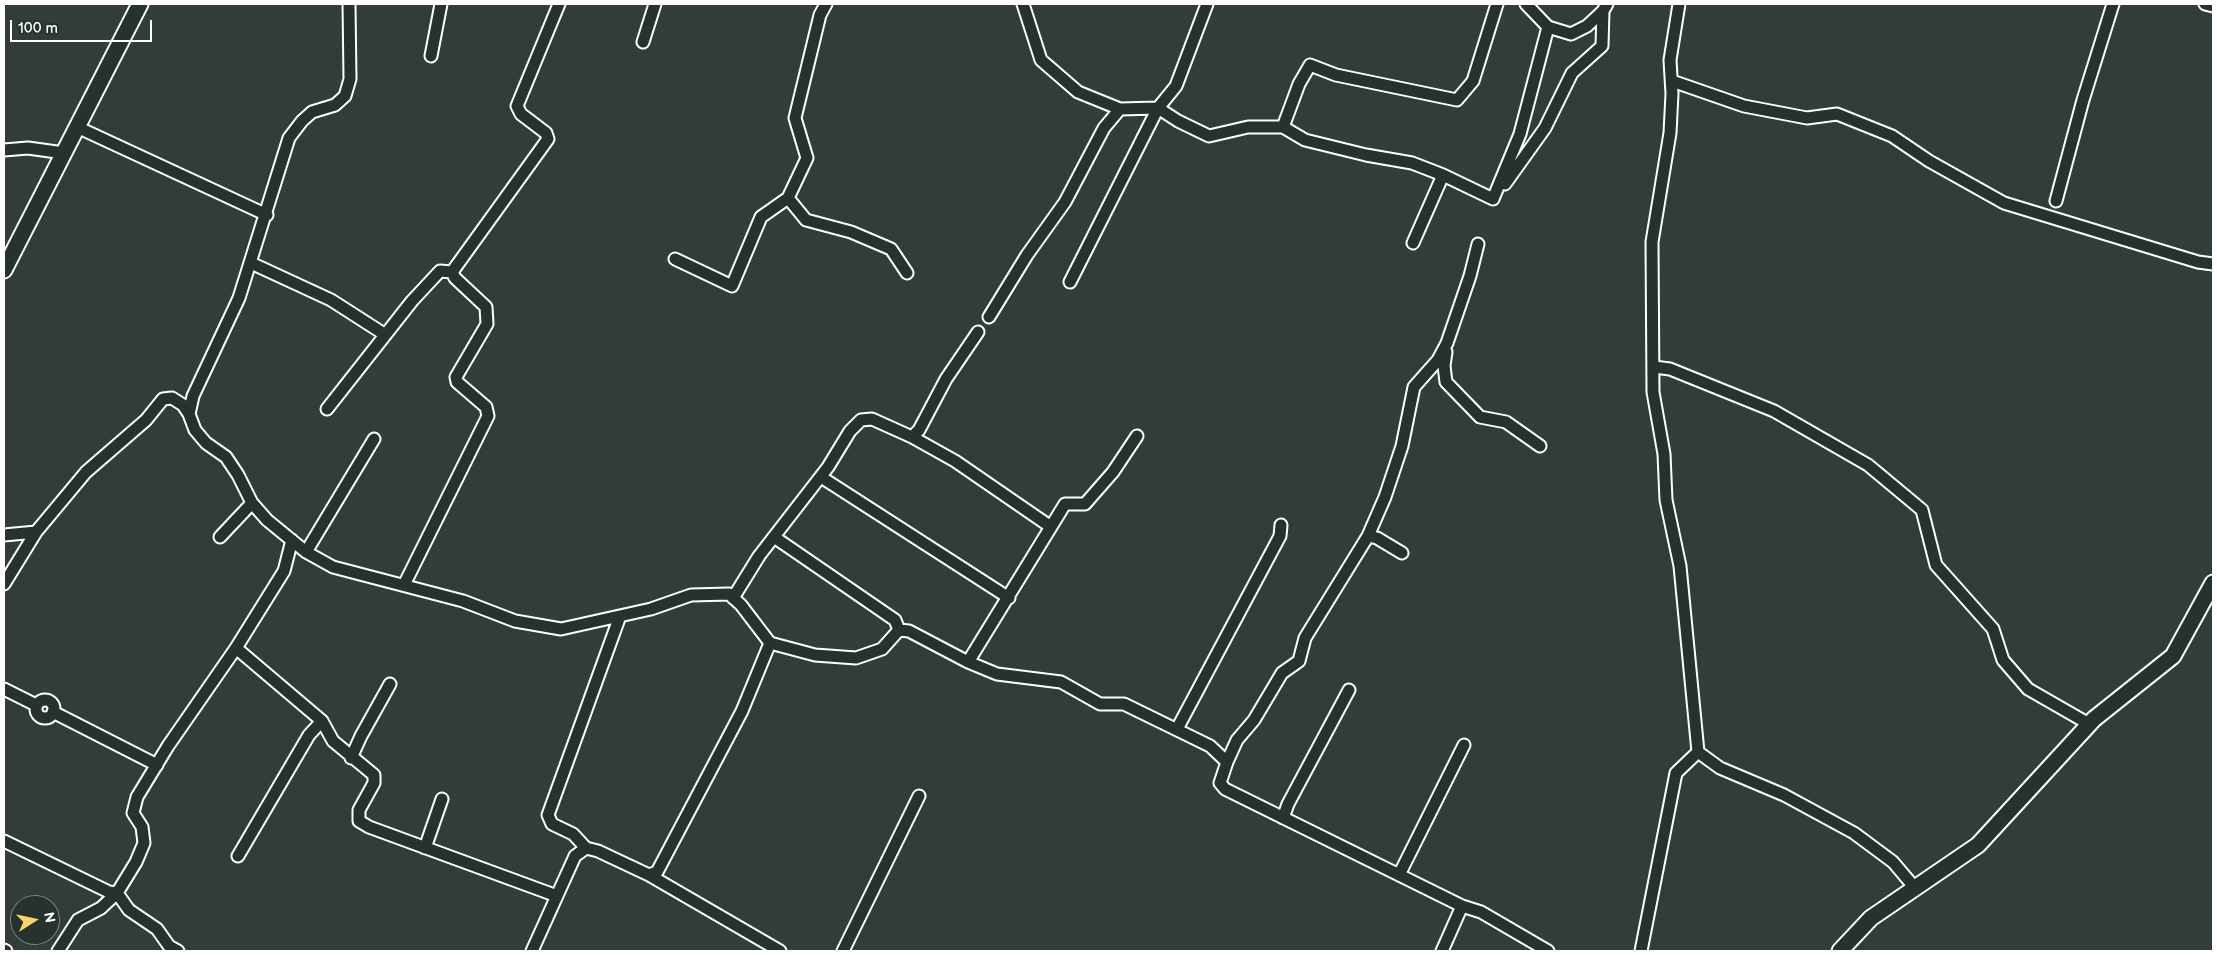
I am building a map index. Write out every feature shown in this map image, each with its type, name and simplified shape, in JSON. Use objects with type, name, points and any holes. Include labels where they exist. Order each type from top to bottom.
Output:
[{"type":"street","points":[[4,270],[140,4]]},
{"type":"street","points":[[189,414],[194,396],[239,298],[267,215],[289,138],[302,121],[312,112],[334,105],[345,96],[350,79],[349,4]]},
{"type":"street","points":[[431,56],[441,4]]},
{"type":"street","points":[[452,272],[548,139],[546,133],[521,114],[517,106],[559,4]]},
{"type":"street","points":[[643,42],[655,4]]},
{"type":"street","points":[[674,259],[732,286],[761,217],[788,198],[807,158],[795,118],[820,15],[826,4]]},
{"type":"street","points":[[1023,4],[1041,60],[1078,92],[1120,110],[1158,108],[1178,121],[1209,136],[1248,127],[1284,127],[1305,140],[1366,155],[1412,163],[1443,175],[1493,199]]},
{"type":"street","points":[[1070,282],[1158,108],[1176,86],[1207,4]]},
{"type":"street","points":[[1284,127],[1299,84],[1310,65],[1336,75],[1457,100],[1473,81],[1497,4]]},
{"type":"street","points":[[1526,4],[1548,27],[1571,34],[1587,26],[1605,7]]},
{"type":"street","points":[[1679,4],[1670,60],[1672,81],[1670,133],[1652,242],[1653,392],[1664,454],[1666,500],[1680,566],[1698,752],[1720,768],[1784,795],[1854,833],[1893,862],[1915,888]]},
{"type":"street","points":[[2056,201],[2083,100],[2113,4]]},
{"type":"street","points":[[1493,199],[1545,128],[1572,73],[1602,46],[1605,7]]},
{"type":"street","points":[[1493,199],[1520,134],[1548,27]]},
{"type":"street","points":[[1672,81],[1744,106],[1807,118],[1837,114],[1892,136],[1929,161],[2004,203],[2198,262],[2213,264]]},
{"type":"street","points":[[989,317],[1027,255],[1065,202],[1104,128],[1120,110]]},
{"type":"street","points":[[77,127],[267,215]]},
{"type":"street","points":[[4,150],[28,148],[64,153]]},
{"type":"street","points":[[1413,243],[1443,175]]},
{"type":"street","points":[[788,198],[806,220],[851,232],[891,249],[907,273]]},
{"type":"street","points":[[1478,244],[1470,276],[1447,343],[1438,360],[1414,387],[1402,446],[1368,536],[1305,638],[1299,661],[1282,673],[1254,720],[1237,740],[1220,783],[1225,789],[1283,818],[1462,906],[1481,912],[1510,927],[1548,951]]},
{"type":"street","points":[[251,262],[331,300],[384,334]]},
{"type":"street","points":[[327,409],[384,334],[440,271],[452,272]]},
{"type":"street","points":[[404,585],[488,416],[486,407],[458,382],[456,377],[486,324],[486,307],[455,278],[452,272]]},
{"type":"street","points":[[912,437],[919,430],[946,379],[978,332]]},
{"type":"street","points":[[1447,343],[1444,366],[1446,382],[1480,417],[1506,422],[1540,446]]},
{"type":"street","points":[[1654,367],[1670,369],[1774,411],[1868,465],[1922,510],[1936,565],[1993,629],[2002,660],[2028,689],[2089,724]]},
{"type":"street","points":[[4,584],[36,532],[86,472],[146,420],[163,399],[172,398],[183,405],[189,414],[195,430],[206,443],[226,457],[252,502],[267,520],[306,552],[333,567],[463,601],[515,621],[561,629],[651,609],[691,595],[729,594],[770,643],[815,655],[856,658],[882,649],[899,630]]},
{"type":"street","points":[[733,598],[774,537],[821,476],[850,431],[861,420],[872,419],[912,437],[955,461],[1050,527]]},
{"type":"street","points":[[968,662],[1065,504],[1085,504],[1113,472],[1137,436]]},
{"type":"street","points":[[306,552],[374,439]]},
{"type":"street","points":[[821,476],[1008,598]]},
{"type":"street","points":[[220,537],[252,502]]},
{"type":"street","points":[[1177,730],[1280,536],[1281,525]]},
{"type":"street","points":[[4,535],[36,532]]},
{"type":"street","points":[[1368,536],[1377,538],[1402,553]]},
{"type":"street","points":[[774,537],[895,620],[899,630]]},
{"type":"street","points":[[58,951],[78,920],[101,908],[118,893],[136,862],[144,843],[142,827],[133,813],[137,797],[236,648],[284,571],[292,540]]},
{"type":"street","points":[[1840,951],[1870,918],[1978,845],[2089,724],[2173,656],[2213,583]]},
{"type":"street","points":[[620,616],[548,815],[552,824],[573,834],[586,848],[598,851],[649,875],[780,951]]},
{"type":"street","points":[[899,630],[909,631],[968,662],[997,674],[1061,682],[1100,704],[1124,704],[1210,746],[1227,762]]},
{"type":"street","points":[[649,875],[657,872],[742,711],[770,643]]},
{"type":"street","points":[[236,648],[322,721],[332,742],[374,776],[374,783],[359,810],[359,820],[369,827],[557,896]]},
{"type":"street","points":[[351,758],[360,736],[390,684]]},
{"type":"street","points":[[4,690],[36,705],[36,712],[41,717],[48,717],[53,712],[157,765]]},
{"type":"street","points":[[1283,818],[1288,804],[1349,690]]},
{"type":"street","points":[[238,856],[309,735],[322,721]]},
{"type":"street","points":[[1399,875],[1464,746]]},
{"type":"street","points":[[1641,951],[1676,773],[1698,752]]},
{"type":"street","points":[[844,951],[919,796]]},
{"type":"street","points":[[425,848],[442,799]]},
{"type":"street","points":[[4,841],[109,892],[118,893]]},
{"type":"street","points":[[532,951],[575,856],[586,848]]},
{"type":"street","points":[[118,893],[129,910],[157,929],[169,946],[178,951]]},
{"type":"street","points":[[1442,951],[1462,906]]}]
